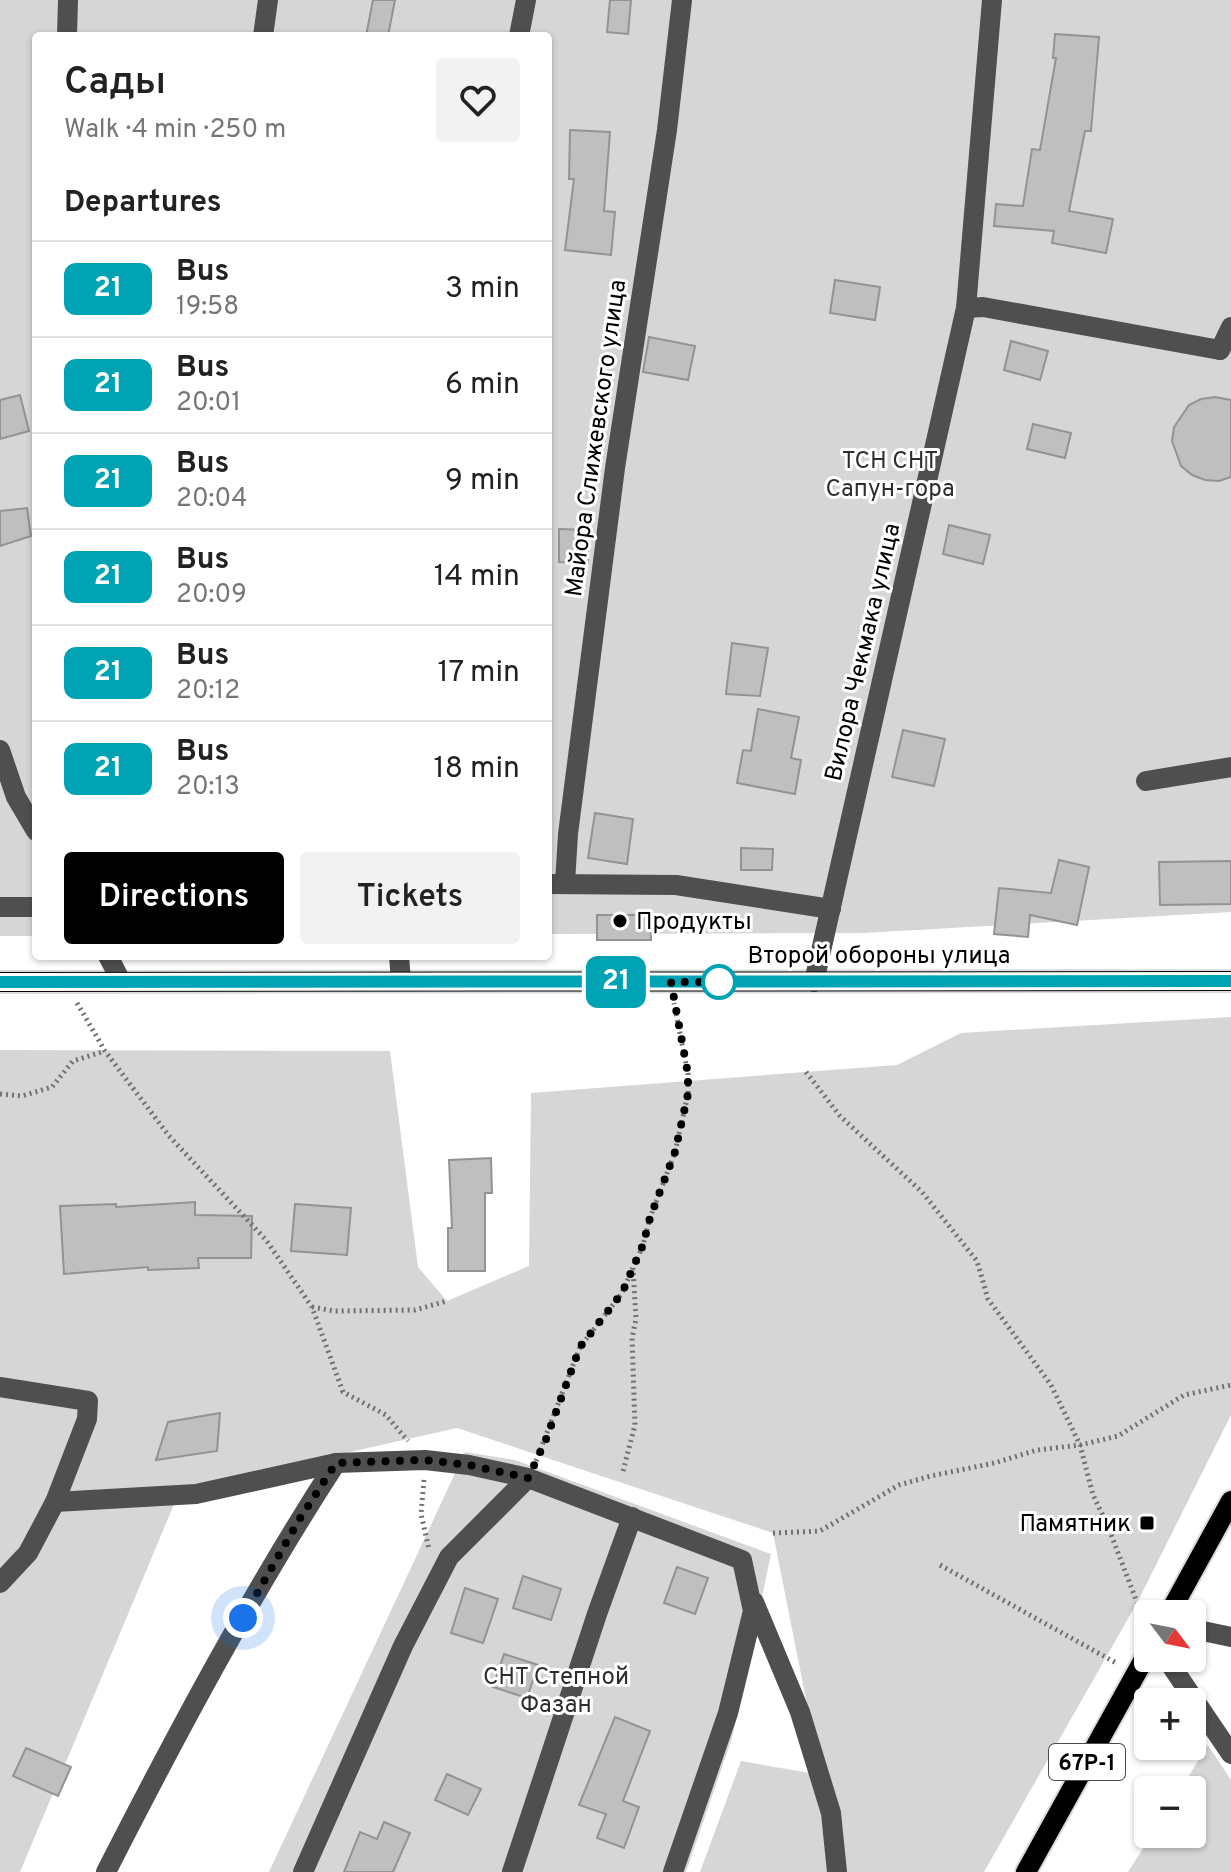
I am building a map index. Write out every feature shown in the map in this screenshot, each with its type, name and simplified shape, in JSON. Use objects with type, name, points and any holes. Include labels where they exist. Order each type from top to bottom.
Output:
[{"type":"main road","name":"Второй обороны улица","points":[[0,982],[1231,981]]},
{"type":"main road","points":[[1177,1600],[1231,1501]]},
{"type":"main road","name":"67Р-1","points":[[1026,1872],[1138,1672]]},
{"type":"street","points":[[67,32],[68,0]]},
{"type":"street","points":[[264,32],[268,0]]},
{"type":"street","points":[[520,32],[526,0]]},
{"type":"street","name":"Майора Слижевского улица","points":[[557,883],[568,834],[615,468],[667,130],[682,0]]},
{"type":"street","name":"Вилора Чекмака улица","points":[[814,982],[966,308],[992,0]]},
{"type":"street","points":[[966,308],[983,307],[1226,357],[1231,327]]},
{"type":"street","points":[[0,750],[16,797],[32,824]]},
{"type":"street","points":[[1146,781],[1231,767]]},
{"type":"street","points":[[557,883],[676,885],[831,909]]},
{"type":"street","points":[[0,907],[32,907]]},
{"type":"street","points":[[110,960],[121,981]]},
{"type":"street","points":[[399,960],[401,981]]},
{"type":"street","points":[[0,1387],[88,1401],[87,1419],[55,1502],[28,1553],[0,1583]]},
{"type":"street","points":[[55,1502],[196,1494],[336,1463],[425,1460],[469,1465],[528,1478],[742,1560],[753,1611],[728,1713],[677,1870]]},
{"type":"street","points":[[106,1872],[229,1642],[299,1520],[336,1463]]},
{"type":"street","points":[[303,1872],[403,1646],[449,1557],[528,1478]]},
{"type":"street","points":[[512,1872],[632,1517]]},
{"type":"street","points":[[747,1586],[805,1726],[831,1813],[837,1872]]},
{"type":"street","points":[[1206,1632],[1231,1637]]},
{"type":"street","points":[[1181,1672],[1231,1754]]},
{"type":"path","points":[[64,981],[105,1051],[169,1136],[266,1240],[312,1307],[343,1392],[386,1415],[425,1460],[421,1514],[437,1581]]},
{"type":"path","points":[[528,1478],[545,1442],[580,1347],[622,1293],[675,1152],[688,1094],[688,1074],[671,982]]},
{"type":"path","points":[[0,1094],[22,1096],[52,1087],[73,1061],[105,1051]]},
{"type":"path","points":[[806,1072],[840,1116],[922,1192],[977,1261],[988,1299],[1051,1385],[1080,1445],[1093,1495],[1136,1600]]},
{"type":"path","points":[[623,1471],[635,1425],[633,1267]]},
{"type":"path","points":[[312,1307],[334,1311],[415,1310],[447,1301]]},
{"type":"path","points":[[773,1533],[820,1531],[899,1485],[931,1476],[1037,1450],[1118,1436],[1184,1395],[1231,1385]]},
{"type":"path","points":[[940,1565],[1136,1675]]},
{"type":"green space","name":"ТСН СНТ Сапун-гора","points":[[0,0],[1231,0],[1231,912],[863,933],[552,934],[552,32],[32,32],[32,936],[0,936]]},
{"type":"green space","points":[[1231,1017],[1231,1415],[1138,1600],[1134,1600],[1134,1608],[984,1872],[700,1872],[741,1761],[821,1775],[773,1533],[457,1428],[180,1490],[20,1872],[0,1872],[0,1050],[390,1051],[418,1267],[447,1301],[529,1266],[531,1093],[897,1065],[961,1033]]},
{"type":"green space","name":"СНТ Степной Фазан","points":[[465,1452],[515,1460],[771,1554],[732,1738],[686,1872],[269,1872]]},
{"type":"green space","points":[[1208,1745],[1231,1780],[1231,1872],[1128,1872],[1143,1848],[1206,1848],[1206,1776],[1189,1776],[1199,1760],[1206,1760]]},
{"type":"building","points":[[373,0],[395,0],[389,32],[367,32]]},
{"type":"building","points":[[610,0],[631,0],[628,34],[607,32]]},
{"type":"building","points":[[1055,34],[1099,37],[1091,131],[1085,131],[1069,211],[1113,219],[1106,253],[1052,243],[1054,231],[994,226],[996,204],[1023,206],[1032,149],[1040,150],[1056,58],[1053,58]]},
{"type":"building","points":[[570,130],[610,132],[604,211],[615,212],[611,255],[565,250],[574,179],[569,179]]},
{"type":"building","points":[[835,280],[880,287],[875,320],[830,313]]},
{"type":"building","points":[[649,337],[695,346],[688,380],[643,372]]},
{"type":"building","points":[[1011,341],[1048,351],[1040,380],[1004,370]]},
{"type":"building","points":[[20,395],[29,431],[0,439],[0,400]]},
{"type":"building","points":[[1215,397],[1231,400],[1231,477],[1219,481],[1192,475],[1181,466],[1172,441],[1174,427],[1189,405]]},
{"type":"building","points":[[1033,424],[1071,433],[1065,458],[1027,449]]},
{"type":"building","points":[[27,508],[31,536],[0,546],[0,511]]},
{"type":"building","points":[[949,525],[990,535],[983,564],[943,554]]},
{"type":"building","points":[[559,529],[588,530],[588,563],[559,562]]},
{"type":"building","points":[[732,643],[768,648],[760,696],[726,694]]},
{"type":"building","points":[[758,709],[799,717],[791,758],[801,760],[795,794],[737,783],[743,750],[751,751]]},
{"type":"building","points":[[903,730],[945,739],[934,786],[892,777]]},
{"type":"building","points":[[595,813],[633,819],[627,864],[588,858]]},
{"type":"building","points":[[741,848],[773,849],[772,870],[741,870]]},
{"type":"building","points":[[1059,860],[1089,867],[1077,925],[1030,915],[1028,937],[994,934],[999,888],[1051,893]]},
{"type":"building","points":[[1231,861],[1231,904],[1160,905],[1159,862]]},
{"type":"building","points":[[597,915],[651,915],[651,940],[597,940]]},
{"type":"building","points":[[491,1158],[492,1193],[485,1193],[485,1271],[448,1271],[448,1228],[452,1228],[449,1160]]},
{"type":"building","points":[[195,1202],[195,1215],[252,1216],[251,1258],[198,1258],[199,1268],[148,1270],[148,1267],[64,1274],[60,1206],[116,1204],[116,1207]]},
{"type":"building","points":[[295,1204],[351,1208],[347,1255],[291,1251]]},
{"type":"building","points":[[220,1413],[217,1451],[156,1460],[168,1422]]},
{"type":"building","points":[[677,1567],[708,1578],[695,1614],[664,1603]]},
{"type":"building","points":[[523,1576],[561,1589],[551,1620],[513,1608]]},
{"type":"building","points":[[465,1588],[498,1599],[483,1643],[451,1633]]},
{"type":"building","points":[[504,1654],[538,1665],[527,1698],[493,1687]]},
{"type":"building","points":[[615,1717],[650,1731],[623,1801],[639,1807],[624,1848],[597,1838],[606,1814],[579,1805]]},
{"type":"building","points":[[26,1748],[71,1767],[58,1796],[13,1776]]},
{"type":"building","points":[[447,1774],[481,1789],[468,1815],[435,1800]]},
{"type":"building","points":[[384,1822],[410,1833],[393,1872],[344,1872],[360,1832],[377,1839]]},
{"type":"bus line","name":"21","points":[[0,982],[1231,981]]},
{"type":"place","name":"Продукты","points":[[620,921]]},
{"type":"place","name":"Памятник","points":[[1147,1523]]},
{"type":"route","points":[[243,1618],[299,1520],[336,1463],[425,1460],[469,1465],[528,1478],[545,1442],[580,1347],[622,1293],[643,1245],[675,1152],[688,1094],[688,1074],[671,982],[719,982]]}]
